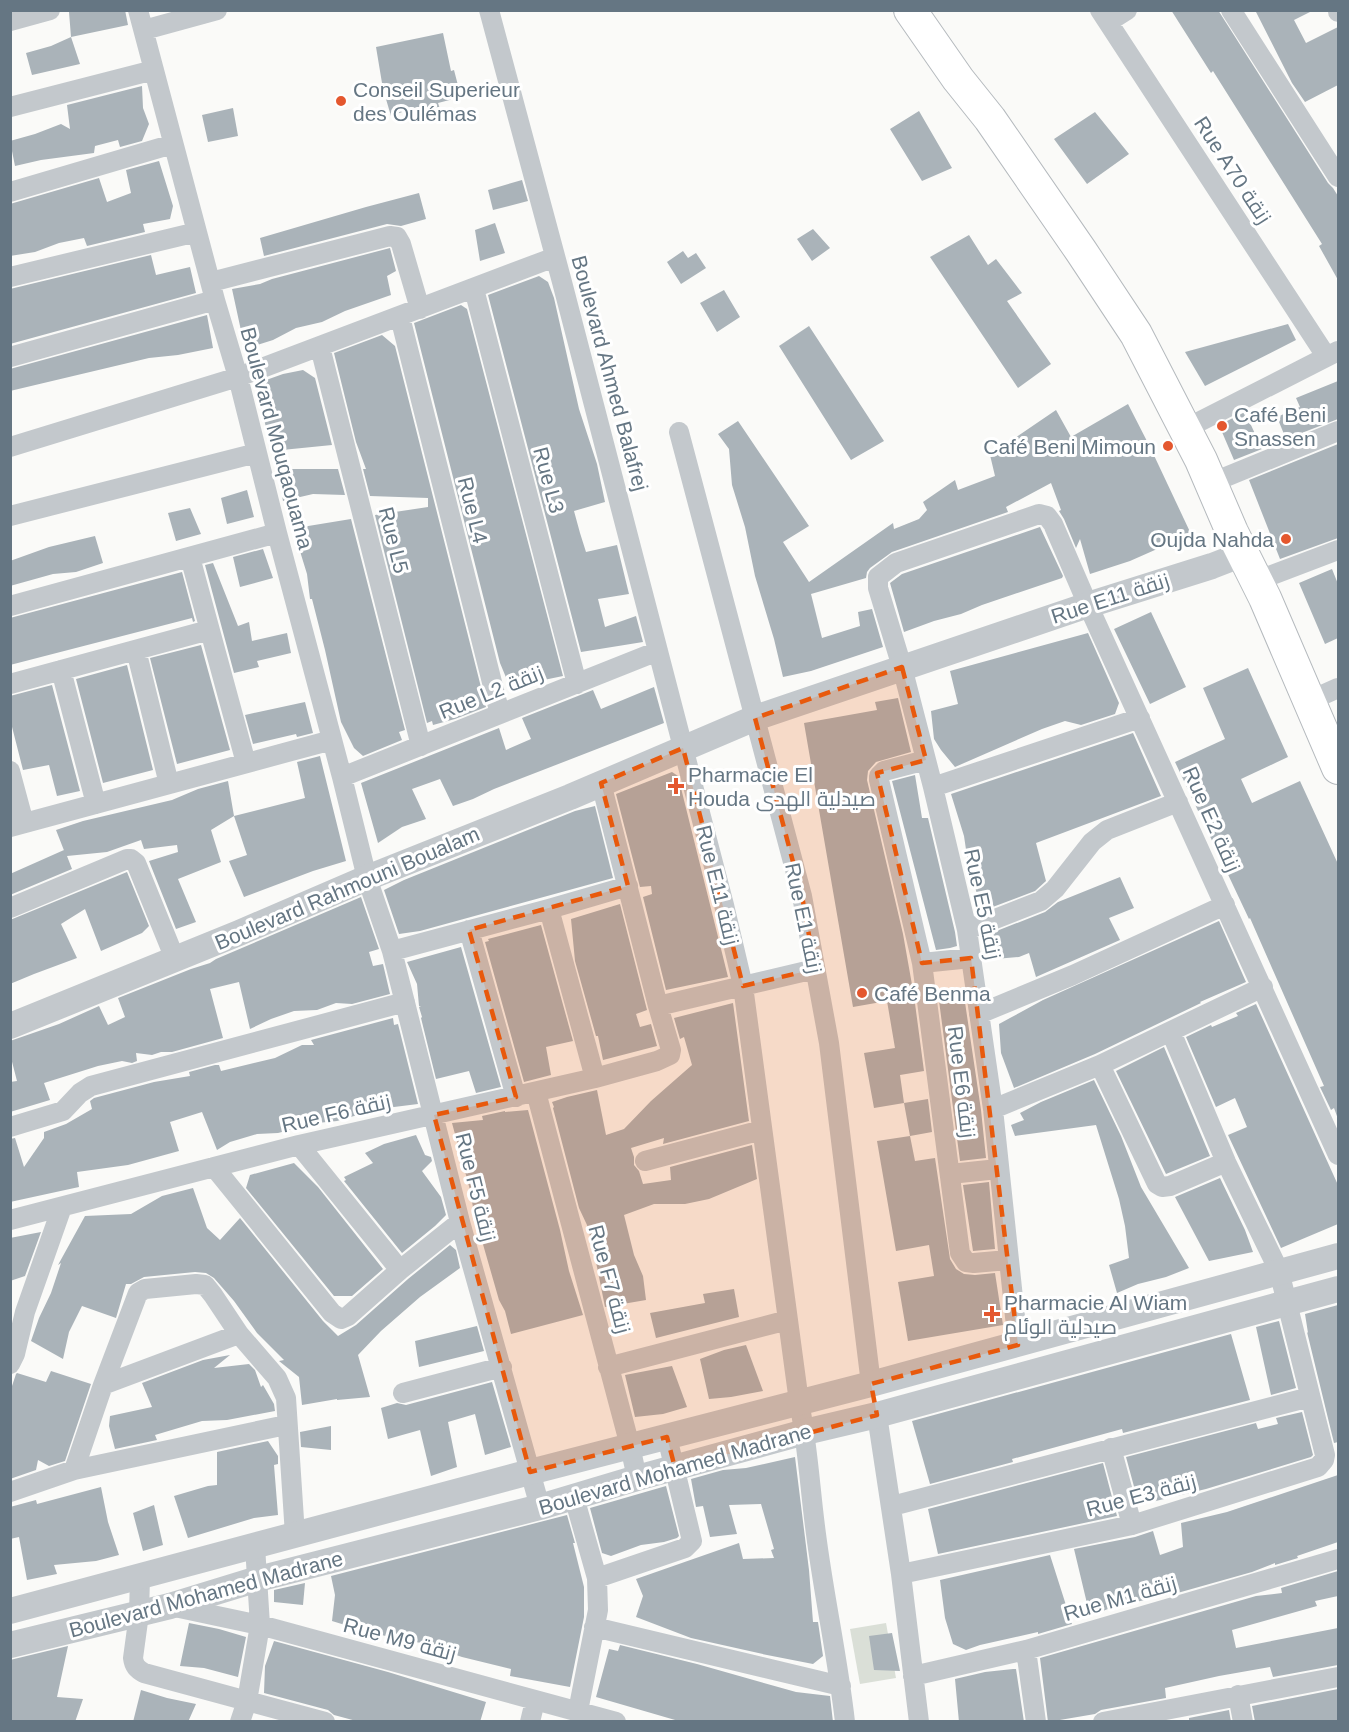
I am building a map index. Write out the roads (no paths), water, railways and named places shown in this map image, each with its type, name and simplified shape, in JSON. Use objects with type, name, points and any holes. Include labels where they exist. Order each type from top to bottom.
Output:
[{"type":"main road","points":[[910,10],[958,79],[990,119],[1136,334],[1211,483],[1338,768]]},
{"type":"street","points":[[10,21],[50,10]]},
{"type":"street","name":"Boulevard Mouqaouama","points":[[138,10],[238,378],[367,878]]},
{"type":"street","points":[[144,30],[217,10]]},
{"type":"street","points":[[1104,16],[1127,10]]},
{"type":"street","points":[[1231,10],[1338,177]]},
{"type":"street","name":"Boulevard Ahmed Balafrej","points":[[494,15],[683,748]]},
{"type":"street","name":"Rue A70 زنقة","points":[[1104,16],[1332,354]]},
{"type":"street","points":[[10,107],[154,70]]},
{"type":"street","points":[[10,192],[173,144]]},
{"type":"street","points":[[10,277],[197,232]]},
{"type":"street","points":[[10,357],[390,236],[397,237],[402,243],[420,309]]},
{"type":"street","points":[[10,447],[238,378],[555,257]]},
{"type":"street","name":"Rue L3","points":[[474,289],[577,684]]},
{"type":"street","name":"Rue L4","points":[[400,317],[500,714]]},
{"type":"street","name":"Rue L5","points":[[320,347],[421,746]]},
{"type":"street","points":[[1185,429],[1332,354]]},
{"type":"street","points":[[1211,483],[1338,431]]},
{"type":"street","name":"Rue E1 زنقة","points":[[679,432],[802,896],[829,1043],[871,1384],[877,1415]]},
{"type":"street","points":[[10,516],[257,453]]},
{"type":"street","name":"Rue E2 زنقة","points":[[878,588],[878,577],[896,563],[1033,516],[1043,514],[1053,524],[1338,1155]]},
{"type":"street","points":[[10,606],[277,533]]},
{"type":"street","points":[[1249,567],[1338,550]]},
{"type":"street","points":[[190,557],[246,763]]},
{"type":"street","name":"Rue E11 زنقة","points":[[845,1722],[816,1535],[805,1432],[799,1402],[743,986],[683,748],[755,718],[1088,604],[1212,566],[1249,567]]},
{"type":"street","name":"Rue E5 زنقة","points":[[878,588],[926,760],[967,930],[993,1109],[1018,1345]]},
{"type":"street","points":[[10,684],[209,630]]},
{"type":"street","points":[[136,650],[169,784]]},
{"type":"street","name":"Rue L2 زنقة","points":[[342,777],[658,651]]},
{"type":"street","points":[[61,670],[96,804]]},
{"type":"street","points":[[1309,701],[1338,688]]},
{"type":"street","points":[[933,787],[1140,718]]},
{"type":"street","points":[[10,771],[17,825],[332,740]]},
{"type":"street","name":"Boulevard Rahmouni Boualam","points":[[10,1026],[683,748]]},
{"type":"street","name":"Rue E6 زنقة","points":[[926,760],[884,771],[879,776],[922,963],[960,1253],[966,1262],[1008,1260]]},
{"type":"street","points":[[601,783],[658,1006],[815,969]]},
{"type":"street","points":[[967,930],[1041,901],[1055,889],[1092,842],[1107,830],[1178,802]]},
{"type":"street","points":[[10,908],[131,859],[136,863],[175,959]]},
{"type":"street","name":"Rue F5 زنقة","points":[[367,878],[392,951],[460,1222],[540,1507]]},
{"type":"street","points":[[392,951],[628,886]]},
{"type":"street","points":[[979,1014],[1073,975],[1225,905]]},
{"type":"street","points":[[549,909],[595,1078]]},
{"type":"street","points":[[469,930],[516,1097]]},
{"type":"street","points":[[922,963],[971,958]]},
{"type":"street","points":[[993,1109],[1100,1065],[1263,987]]},
{"type":"street","points":[[10,1127],[63,1111],[91,1086],[405,1002]]},
{"type":"street","name":"Rue F6 زنقة","points":[[10,1220],[299,1145],[516,1097],[657,1061],[671,1053],[658,1006]]},
{"type":"street","name":"Rue E3 زنقة","points":[[901,1574],[1132,1525],[1318,1467],[1324,1461],[1279,1272],[1226,1162],[1171,1032]]},
{"type":"street","points":[[1100,1065],[1157,1184],[1162,1187],[1170,1186],[1226,1162]]},
{"type":"street","name":"Rue F7 زنقة","points":[[536,1092],[637,1478]]},
{"type":"street","points":[[645,1161],[762,1130]]},
{"type":"street","points":[[299,1145],[400,1270]]},
{"type":"street","points":[[214,1167],[332,1313],[340,1319],[348,1316],[400,1270],[460,1222]]},
{"type":"street","points":[[950,1174],[998,1169]]},
{"type":"street","points":[[10,1364],[15,1354],[18,1314],[62,1207]]},
{"type":"street","name":"Boulevard Mohamed Madrane","points":[[10,1611],[1018,1345],[1338,1256]]},
{"type":"street","points":[[74,1470],[138,1293],[145,1289],[205,1285],[239,1334],[277,1378],[286,1398],[286,1425],[296,1535]]},
{"type":"street","name":"Boulevard Mohamed Madrane","points":[[10,1645],[170,1606],[258,1579],[540,1507],[805,1432],[877,1415],[1338,1289]]},
{"type":"street","points":[[608,1367],[788,1320]]},
{"type":"street","points":[[103,1385],[239,1334]]},
{"type":"street","points":[[403,1393],[502,1367]]},
{"type":"street","points":[[892,1506],[1310,1397]]},
{"type":"street","points":[[877,1415],[892,1506],[919,1722]]},
{"type":"street","points":[[10,1492],[74,1470],[286,1425]]},
{"type":"street","points":[[597,1578],[690,1545],[692,1537],[667,1437]]},
{"type":"street","points":[[1111,1448],[1132,1525]]},
{"type":"street","points":[[574,1497],[597,1578],[598,1610],[578,1711]]},
{"type":"street","points":[[358,1518],[368,1551]]},
{"type":"street","points":[[240,1722],[260,1625],[255,1546]]},
{"type":"street","name":"Rue M1 زنقة","points":[[913,1676],[1026,1650],[1338,1559]]},
{"type":"street","points":[[140,1576],[139,1614],[133,1658],[138,1670],[325,1722]]},
{"type":"street","name":"Rue M9 زنقة","points":[[170,1606],[260,1625],[616,1722]]},
{"type":"street","points":[[594,1627],[841,1686]]},
{"type":"street","points":[[1026,1650],[1036,1722]]},
{"type":"street","points":[[1103,1722],[1164,1716],[1238,1695],[1338,1677]]},
{"type":"street","points":[[1238,1695],[1243,1722]]},
{"type":"street","points":[[530,1722],[535,1701]]},
{"type":"place","name":"Conseil Superieur des Oulémas","points":[[341,101]]},
{"type":"place","name":"Café Beni Snassen","points":[[1222,426]]},
{"type":"place","name":"Café Beni Mimoun","points":[[1168,446]]},
{"type":"place","name":"Oujda Nahda","points":[[1286,539]]},
{"type":"place","name":"Pharmacie El Houda صيدلية الهدى","points":[[676,786]]},
{"type":"place","name":"Café Benma","points":[[862,993]]},
{"type":"place","name":"Pharmacie Al Wiam صيدلية الوئام","points":[[992,1314]]}]
